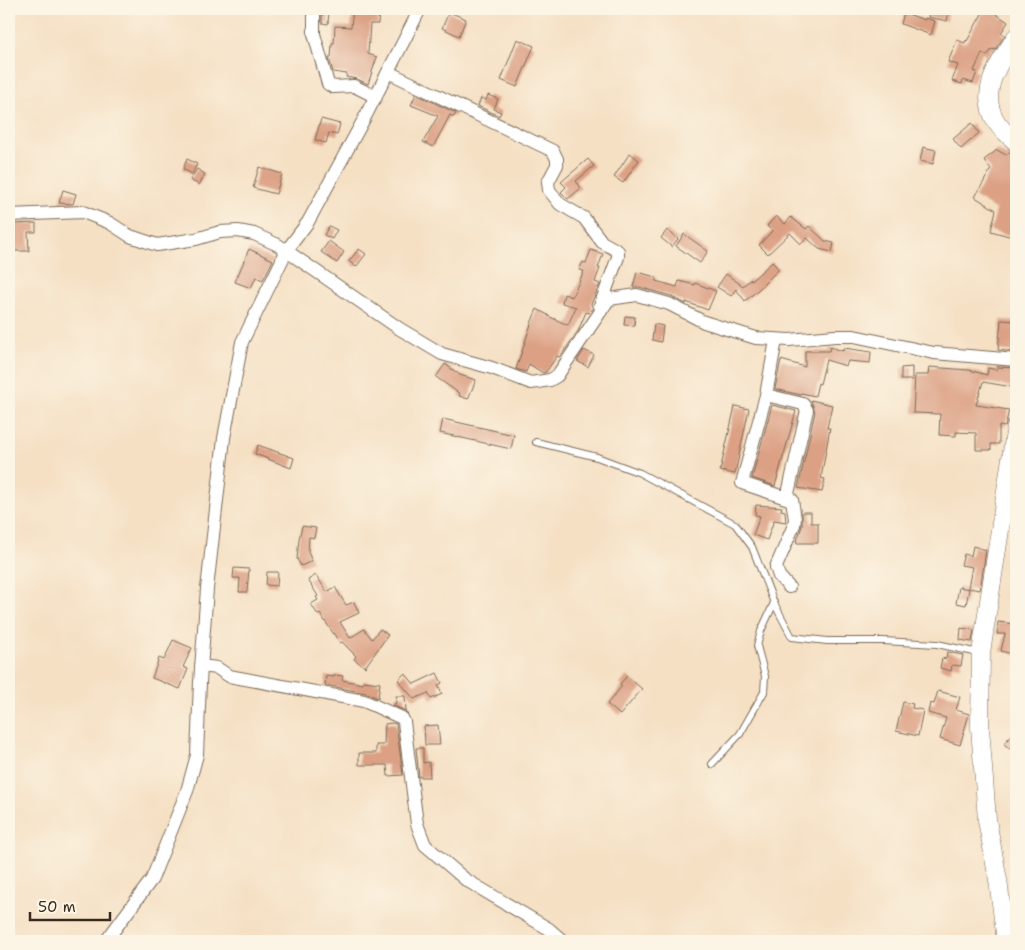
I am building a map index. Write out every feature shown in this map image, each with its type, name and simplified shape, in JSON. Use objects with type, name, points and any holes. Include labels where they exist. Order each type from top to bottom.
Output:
[{"type":"street","points":[[314,9],[314,34],[328,84],[333,87],[354,86],[376,97]]},
{"type":"street","points":[[106,941],[152,880],[187,791],[197,755],[208,667],[207,589],[224,438],[242,342],[286,250],[308,222],[376,97],[420,9]]},
{"type":"street","points":[[1016,37],[991,79],[988,91],[990,111],[998,125],[1016,142]]},
{"type":"street","points":[[388,72],[553,150],[556,154],[557,165],[548,182],[549,190],[560,204],[584,218],[602,242],[618,252],[618,257],[597,316]]},
{"type":"street","points":[[9,216],[83,212],[110,223],[130,236],[157,245],[196,239],[220,232],[238,231],[254,234],[286,250],[400,329],[442,354],[492,368],[531,383],[550,380],[557,376],[609,299],[636,295],[669,304],[704,322],[756,338],[789,340],[854,336],[934,354],[1016,360]]},
{"type":"street","points":[[776,340],[766,395],[742,483],[792,500],[795,519],[776,566],[778,576],[789,587]]},
{"type":"street","points":[[766,395],[803,404],[807,410],[787,498]]},
{"type":"street","points":[[1006,941],[998,880],[987,820],[980,727],[981,653],[1009,516],[1016,430]]},
{"type":"street","points":[[208,667],[229,676],[364,701],[402,718],[417,824],[425,845],[466,880],[549,929],[563,941]]},
{"type":"lane","points":[[536,442],[596,457],[640,473],[735,524],[752,547],[774,603],[792,637],[827,641],[884,641],[937,644],[981,653]]},
{"type":"lane","points":[[712,764],[740,734],[764,692],[765,676],[757,646],[761,631],[774,603]]},
{"type":"building","points":[[353,9],[379,11],[378,24],[370,24],[368,54],[377,57],[368,84],[346,77],[347,74],[333,72],[329,58],[331,58],[332,43],[334,43],[335,26],[351,27]]},
{"type":"building","points":[[930,9],[949,11],[947,21],[928,17]]},
{"type":"building","points":[[322,10],[329,10],[328,24],[322,23]]},
{"type":"building","points":[[449,12],[466,19],[459,36],[442,28]]},
{"type":"building","points":[[983,12],[993,12],[1008,22],[1001,33],[1005,35],[995,50],[992,49],[987,56],[982,53],[974,71],[977,72],[973,83],[963,80],[962,84],[952,81],[958,65],[948,62],[957,40],[965,43],[967,41]]},
{"type":"building","points":[[904,13],[925,20],[925,18],[935,21],[931,35],[901,24]]},
{"type":"building","points":[[517,39],[534,46],[517,87],[501,80]]},
{"type":"building","points":[[416,94],[456,113],[454,117],[450,115],[433,147],[423,142],[438,116],[411,105]]},
{"type":"building","points":[[488,95],[498,99],[494,109],[501,112],[499,116],[478,106],[481,98],[486,100]]},
{"type":"building","points":[[321,119],[340,124],[337,135],[329,133],[326,143],[315,140]]},
{"type":"building","points":[[972,123],[979,133],[961,149],[953,139]]},
{"type":"building","points":[[923,147],[936,150],[933,164],[920,161]]},
{"type":"building","points":[[997,150],[1006,155],[1011,151],[1016,152],[1016,238],[991,231],[996,210],[975,197],[991,169],[984,160]]},
{"type":"building","points":[[630,153],[639,160],[623,183],[614,177]]},
{"type":"building","points":[[187,159],[197,164],[192,174],[183,169]]},
{"type":"building","points":[[588,159],[594,166],[576,181],[581,188],[568,199],[561,192],[566,187],[561,182]]},
{"type":"building","points":[[259,167],[282,174],[276,194],[253,188]]},
{"type":"building","points":[[197,169],[205,174],[199,185],[190,180]]},
{"type":"building","points":[[63,190],[76,194],[73,204],[59,203]]},
{"type":"building","points":[[776,216],[785,224],[791,217],[806,229],[809,226],[825,241],[834,243],[832,252],[819,249],[807,238],[801,244],[790,233],[768,254],[759,245],[772,231],[767,226]]},
{"type":"building","points":[[36,223],[36,232],[28,232],[29,251],[13,251],[11,224]]},
{"type":"building","points":[[329,226],[337,230],[332,239],[324,235]]},
{"type":"building","points":[[667,230],[678,239],[672,247],[661,238]]},
{"type":"building","points":[[684,234],[708,251],[700,263],[676,246]]},
{"type":"building","points":[[329,241],[344,252],[337,263],[321,252]]},
{"type":"building","points":[[249,249],[273,260],[263,280],[256,277],[251,288],[235,282]]},
{"type":"building","points":[[359,249],[366,254],[356,267],[349,261]]},
{"type":"building","points":[[591,250],[603,254],[595,282],[600,284],[591,304],[593,309],[589,313],[586,312],[578,331],[560,357],[557,356],[546,372],[543,373],[529,364],[526,372],[516,369],[537,309],[568,325],[576,307],[562,303],[564,294],[572,297],[584,271],[579,270],[583,262],[586,263]]},
{"type":"building","points":[[772,262],[779,269],[745,301],[736,289],[731,296],[717,287],[726,274],[743,286]]},
{"type":"building","points":[[637,272],[656,277],[656,281],[677,287],[679,281],[695,285],[695,283],[716,291],[708,310],[686,302],[686,304],[671,296],[633,287]]},
{"type":"building","points":[[625,316],[635,317],[634,326],[624,325]]},
{"type":"building","points":[[1001,320],[1016,321],[1016,352],[998,350]]},
{"type":"building","points":[[654,324],[663,326],[661,342],[652,340]]},
{"type":"building","points":[[830,347],[843,351],[844,348],[871,352],[870,363],[848,361],[846,366],[826,360],[815,396],[775,389],[781,360],[805,367],[805,351],[829,351]]},
{"type":"building","points":[[584,350],[594,355],[588,367],[577,361]]},
{"type":"building","points":[[445,364],[460,375],[476,380],[468,399],[459,396],[460,394],[436,377]]},
{"type":"building","points":[[912,367],[912,380],[901,380],[901,368]]},
{"type":"building","points":[[929,367],[969,370],[987,375],[988,368],[997,370],[997,367],[1014,368],[1012,387],[983,382],[976,405],[1009,410],[1005,427],[999,426],[999,444],[991,444],[991,450],[976,450],[976,433],[956,432],[956,436],[939,435],[940,414],[913,413],[915,375],[928,375]]},
{"type":"building","points":[[811,400],[832,405],[827,428],[830,428],[821,478],[825,479],[822,492],[798,488],[815,412]]},
{"type":"building","points":[[772,405],[796,411],[775,486],[752,478]]},
{"type":"building","points":[[735,406],[749,409],[735,474],[720,471]]},
{"type":"building","points":[[443,419],[514,435],[511,449],[440,433]]},
{"type":"building","points":[[258,445],[294,458],[291,468],[255,454]]},
{"type":"building","points":[[756,505],[782,507],[781,510],[785,511],[786,522],[774,520],[767,540],[753,535],[760,516],[755,515]]},
{"type":"building","points":[[802,512],[811,512],[811,523],[818,523],[818,543],[796,543],[802,526]]},
{"type":"building","points":[[302,526],[316,528],[314,538],[309,537],[308,552],[312,561],[301,566],[297,559]]},
{"type":"building","points":[[973,546],[986,550],[980,590],[968,588],[972,567],[961,565],[964,554],[971,556]]},
{"type":"building","points":[[234,568],[249,569],[247,592],[239,592],[240,578],[233,578]]},
{"type":"building","points":[[267,572],[278,572],[277,586],[266,585]]},
{"type":"building","points":[[316,575],[327,592],[335,587],[346,605],[354,602],[359,613],[340,622],[350,638],[364,629],[372,639],[380,629],[388,635],[365,667],[354,659],[356,656],[342,642],[340,643],[311,604],[318,600],[316,597],[318,596],[308,580]]},
{"type":"building","points":[[959,587],[969,589],[966,605],[956,603]]},
{"type":"building","points":[[998,622],[1016,624],[1016,655],[1001,651],[1005,634],[997,634]]},
{"type":"building","points":[[961,628],[974,630],[972,642],[960,640]]},
{"type":"building","points":[[173,640],[192,648],[183,667],[188,669],[180,689],[152,678],[159,658],[164,660]]},
{"type":"building","points":[[947,652],[963,655],[961,666],[952,665],[951,671],[940,668],[942,658],[946,659]]},
{"type":"building","points":[[405,673],[414,684],[437,673],[442,683],[438,685],[442,694],[431,699],[428,693],[414,699],[398,680]]},
{"type":"building","points":[[335,675],[343,676],[342,680],[363,684],[363,681],[380,683],[378,698],[366,693],[325,685],[326,676],[334,677]]},
{"type":"building","points":[[627,676],[642,689],[620,715],[607,704],[622,686],[620,684]]},
{"type":"building","points":[[938,691],[960,697],[956,710],[969,714],[960,745],[940,739],[946,718],[928,713],[930,703],[934,704]]},
{"type":"building","points":[[396,696],[405,696],[406,711],[392,705],[396,703]]},
{"type":"building","points":[[903,702],[913,704],[912,708],[923,710],[918,736],[896,731]]},
{"type":"building","points":[[385,724],[396,724],[403,775],[388,776],[387,765],[359,765],[359,753],[376,753],[376,745],[384,745]]},
{"type":"building","points":[[438,725],[440,745],[425,745],[424,726]]},
{"type":"building","points":[[1011,735],[1016,739],[1016,742],[1010,749],[1004,744]]},
{"type":"building","points":[[416,748],[423,748],[423,763],[429,762],[430,777],[419,777]]}]
